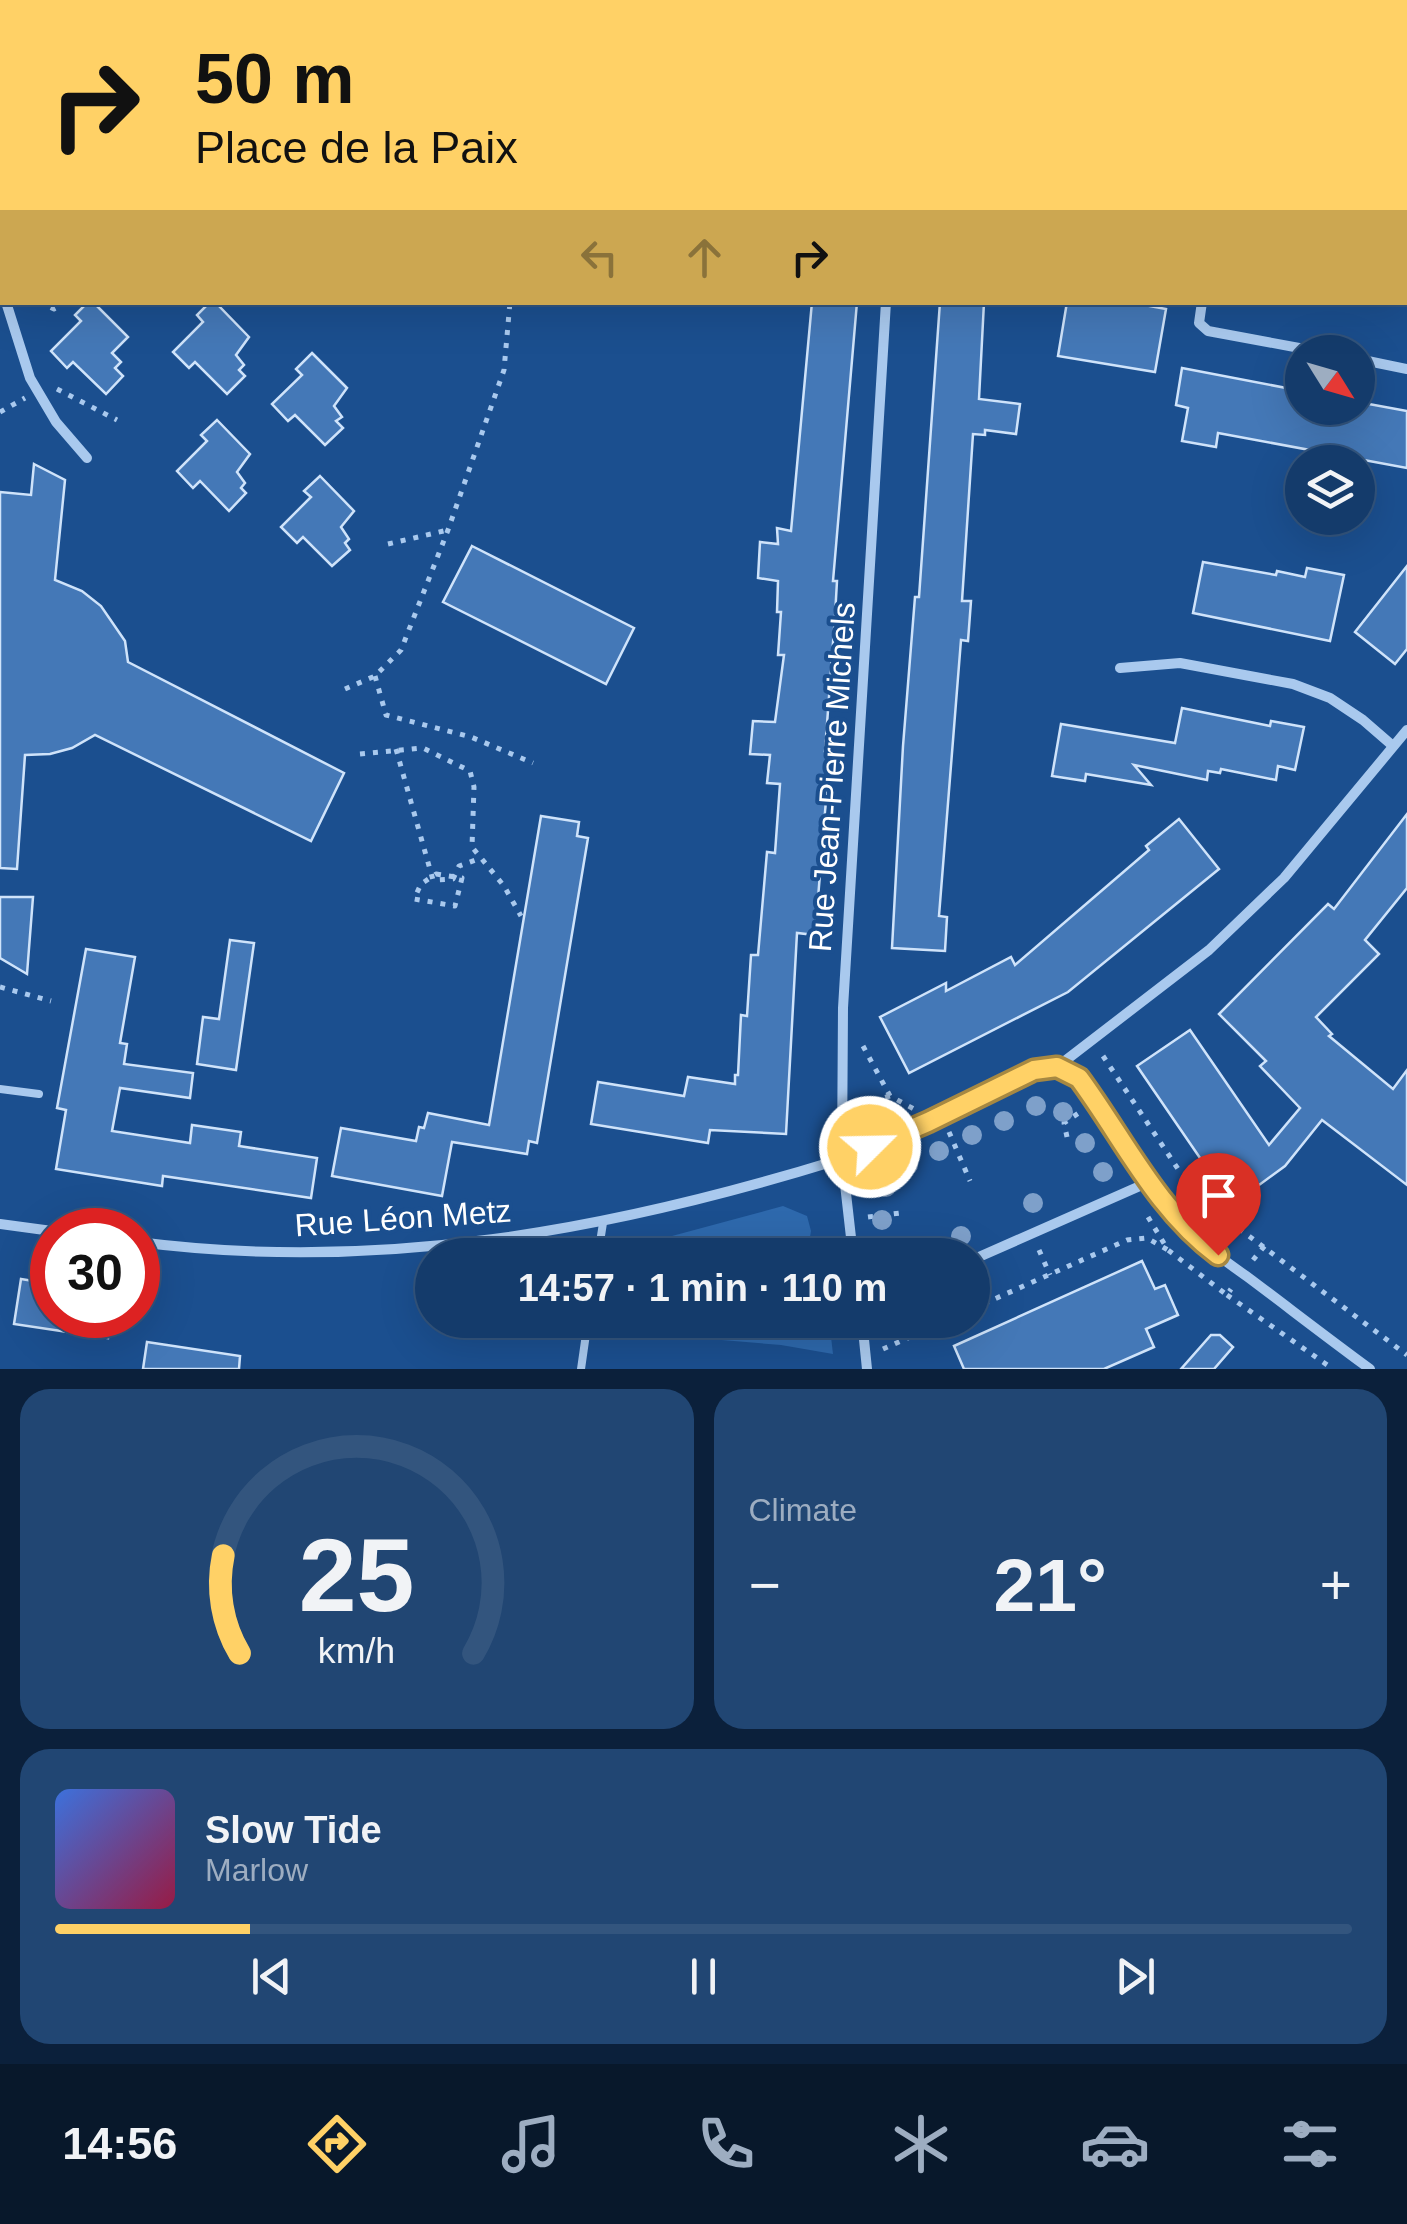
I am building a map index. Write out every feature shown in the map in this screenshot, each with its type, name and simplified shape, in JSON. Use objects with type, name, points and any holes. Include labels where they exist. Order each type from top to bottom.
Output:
[{"type":"street","points":[[7,305],[30,378],[56,422],[86,458]]},
{"type":"street","name":"Rue Jean-Pierre Michels","points":[[851,1238],[842,1158],[842,1008],[886,305]]},
{"type":"street","points":[[1202,305],[1199,323],[1208,332],[1285,346]]},
{"type":"street","points":[[1375,362],[1407,368]]},
{"type":"street","points":[[1120,668],[1180,663],[1293,684],[1330,698],[1394,746]]},
{"type":"street","name":"Rue Léon Metz","points":[[160,1244],[300,1252],[504,1239],[660,1211],[842,1158],[942,1116],[1034,1070],[1057,1067],[1208,950],[1284,878],[1407,730]]},
{"type":"street","points":[[1057,1067],[1079,1078],[1149,1182],[1192,1236],[1370,1369]]},
{"type":"street","points":[[990,1252],[1149,1182]]},
{"type":"street","points":[[0,1224],[30,1228]]},
{"type":"street","points":[[864,1338],[866,1363]]},
{"type":"lane","points":[[0,1090],[39,1094]]},
{"type":"lane","points":[[601,1238],[603,1223]]},
{"type":"lane","points":[[581,1369],[585,1338]]},
{"type":"path","points":[[345,689],[375,676],[401,650],[504,370],[510,305]]},
{"type":"path","points":[[388,544],[448,530]]},
{"type":"path","points":[[375,676],[386,715],[472,738],[533,763]]},
{"type":"path","points":[[360,754],[423,748],[470,771],[474,787],[472,847],[504,886],[521,916]]},
{"type":"path","points":[[396,750],[432,876]]},
{"type":"path","points":[[454,876],[459,866],[480,858]]},
{"type":"path","points":[[432,876],[454,876],[462,878],[455,906],[414,899],[421,884],[432,876]]},
{"type":"path","points":[[0,987],[52,1002]]},
{"type":"path","points":[[859,1039],[890,1096],[910,1108],[942,1116],[970,1181]]},
{"type":"path","points":[[1092,1040],[1180,1172],[1217,1212],[1407,1355]]},
{"type":"path","points":[[841,1104],[868,1104],[890,1096]]},
{"type":"path","points":[[1067,1137],[1064,1123],[1077,1114]]},
{"type":"path","points":[[848,1219],[900,1213]]},
{"type":"path","points":[[1032,1234],[1050,1275]]},
{"type":"path","points":[[990,1301],[1127,1240],[1147,1238],[1168,1250]]},
{"type":"path","points":[[1227,1295],[1333,1369]]},
{"type":"path","points":[[866,1363],[914,1338]]},
{"type":"shaded area","points":[[783,1206],[807,1216],[811,1231],[810,1238],[672,1236]]},
{"type":"shaded area","points":[[697,1338],[831,1338],[833,1354]]},
{"type":"building","points":[[85,305],[96,305],[128,337],[112,353],[121,362],[115,368],[123,376],[106,394],[73,362],[67,368],[51,351],[81,321],[75,315]]},
{"type":"building","points":[[207,305],[218,305],[249,337],[236,355],[244,365],[239,370],[245,376],[227,394],[195,362],[189,368],[173,352],[203,322],[197,315]]},
{"type":"building","points":[[812,305],[857,305],[833,581],[837,581],[825,751],[830,751],[815,935],[797,933],[786,1134],[710,1130],[708,1143],[591,1124],[598,1082],[684,1096],[688,1077],[735,1084],[741,1015],[747,1016],[751,955],[758,955],[767,852],[775,853],[780,784],[767,783],[770,755],[750,754],[753,721],[775,722],[784,655],[778,655],[778,581],[758,578],[760,542],[778,544],[777,528],[791,531]]},
{"type":"building","points":[[940,305],[984,305],[979,399],[1020,404],[1016,434],[985,430],[985,435],[973,434],[962,601],[971,601],[968,641],[961,640],[939,916],[947,917],[945,951],[892,948],[903,746],[915,597],[919,597]]},
{"type":"building","points":[[1066,305],[1144,305],[1166,309],[1155,372],[1058,356]]},
{"type":"building","points":[[312,353],[347,388],[334,406],[342,417],[336,421],[343,428],[325,445],[295,415],[288,421],[272,404],[302,375],[296,369]]},
{"type":"building","points":[[1182,368],[1285,388],[1285,425],[1375,425],[1375,405],[1407,411],[1407,468],[1375,462],[1375,445],[1285,445],[1218,433],[1216,447],[1182,441],[1188,408],[1176,405]]},
{"type":"building","points":[[217,420],[250,454],[237,472],[245,483],[241,488],[246,493],[229,511],[200,481],[193,488],[177,471],[207,441],[201,435]]},
{"type":"building","points":[[34,464],[65,480],[55,580],[82,591],[101,606],[125,641],[128,662],[344,773],[311,841],[95,735],[72,748],[25,755],[17,869],[0,868],[0,492],[31,495]]},
{"type":"building","points":[[320,476],[354,511],[341,527],[349,539],[345,543],[350,550],[332,566],[303,537],[297,543],[281,527],[311,497],[304,491]]},
{"type":"building","points":[[472,546],[634,628],[606,684],[443,602]]},
{"type":"building","points":[[1203,562],[1276,575],[1277,571],[1305,577],[1307,568],[1344,575],[1330,641],[1193,613]]},
{"type":"building","points":[[1407,566],[1407,649],[1395,664],[1355,632]]},
{"type":"building","points":[[1182,708],[1270,726],[1271,721],[1304,727],[1295,770],[1278,766],[1276,780],[1221,769],[1220,773],[1208,771],[1207,780],[1134,765],[1151,785],[1086,774],[1085,781],[1052,776],[1061,724],[1175,743]]},
{"type":"building","points":[[1407,814],[1407,888],[1365,940],[1379,954],[1316,1017],[1332,1034],[1329,1036],[1393,1089],[1407,1070],[1407,1185],[1322,1120],[1285,1166],[1240,1199],[1233,1187],[1224,1193],[1137,1066],[1190,1030],[1269,1145],[1300,1108],[1260,1066],[1266,1061],[1219,1014],[1328,904],[1334,909]]},
{"type":"building","points":[[541,816],[579,822],[577,836],[588,838],[537,1143],[529,1141],[527,1154],[452,1142],[442,1196],[332,1176],[341,1128],[416,1141],[428,1113],[489,1125]]},
{"type":"building","points":[[1179,819],[1219,869],[1068,992],[909,1073],[880,1017],[946,983],[946,991],[1011,957],[1015,965],[1149,850],[1146,846]]},
{"type":"building","points":[[0,897],[33,897],[27,974],[0,958]]},
{"type":"building","points":[[230,940],[254,943],[236,1070],[197,1064],[203,1017],[219,1019]]},
{"type":"building","points":[[86,949],[135,957],[120,1043],[127,1044],[124,1064],[193,1073],[190,1098],[120,1088],[112,1131],[190,1143],[192,1125],[241,1132],[239,1146],[317,1158],[311,1198],[163,1176],[162,1186],[56,1169],[66,1110],[57,1108]]},
{"type":"building","points":[[1142,1261],[1155,1289],[1165,1285],[1178,1315],[1146,1329],[1154,1347],[1104,1369],[964,1369],[954,1346],[972,1338],[990,1338],[990,1330]]},
{"type":"building","points":[[21,1279],[30,1280],[30,1326],[14,1324]]},
{"type":"building","points":[[1211,1335],[1220,1335],[1233,1347],[1214,1369],[1181,1369]]},
{"type":"building","points":[[147,1342],[240,1356],[239,1369],[143,1369]]},
{"type":"route","points":[[870,1147],[1034,1070],[1057,1067],[1079,1078],[1170,1212],[1192,1236],[1218,1255]]}]
